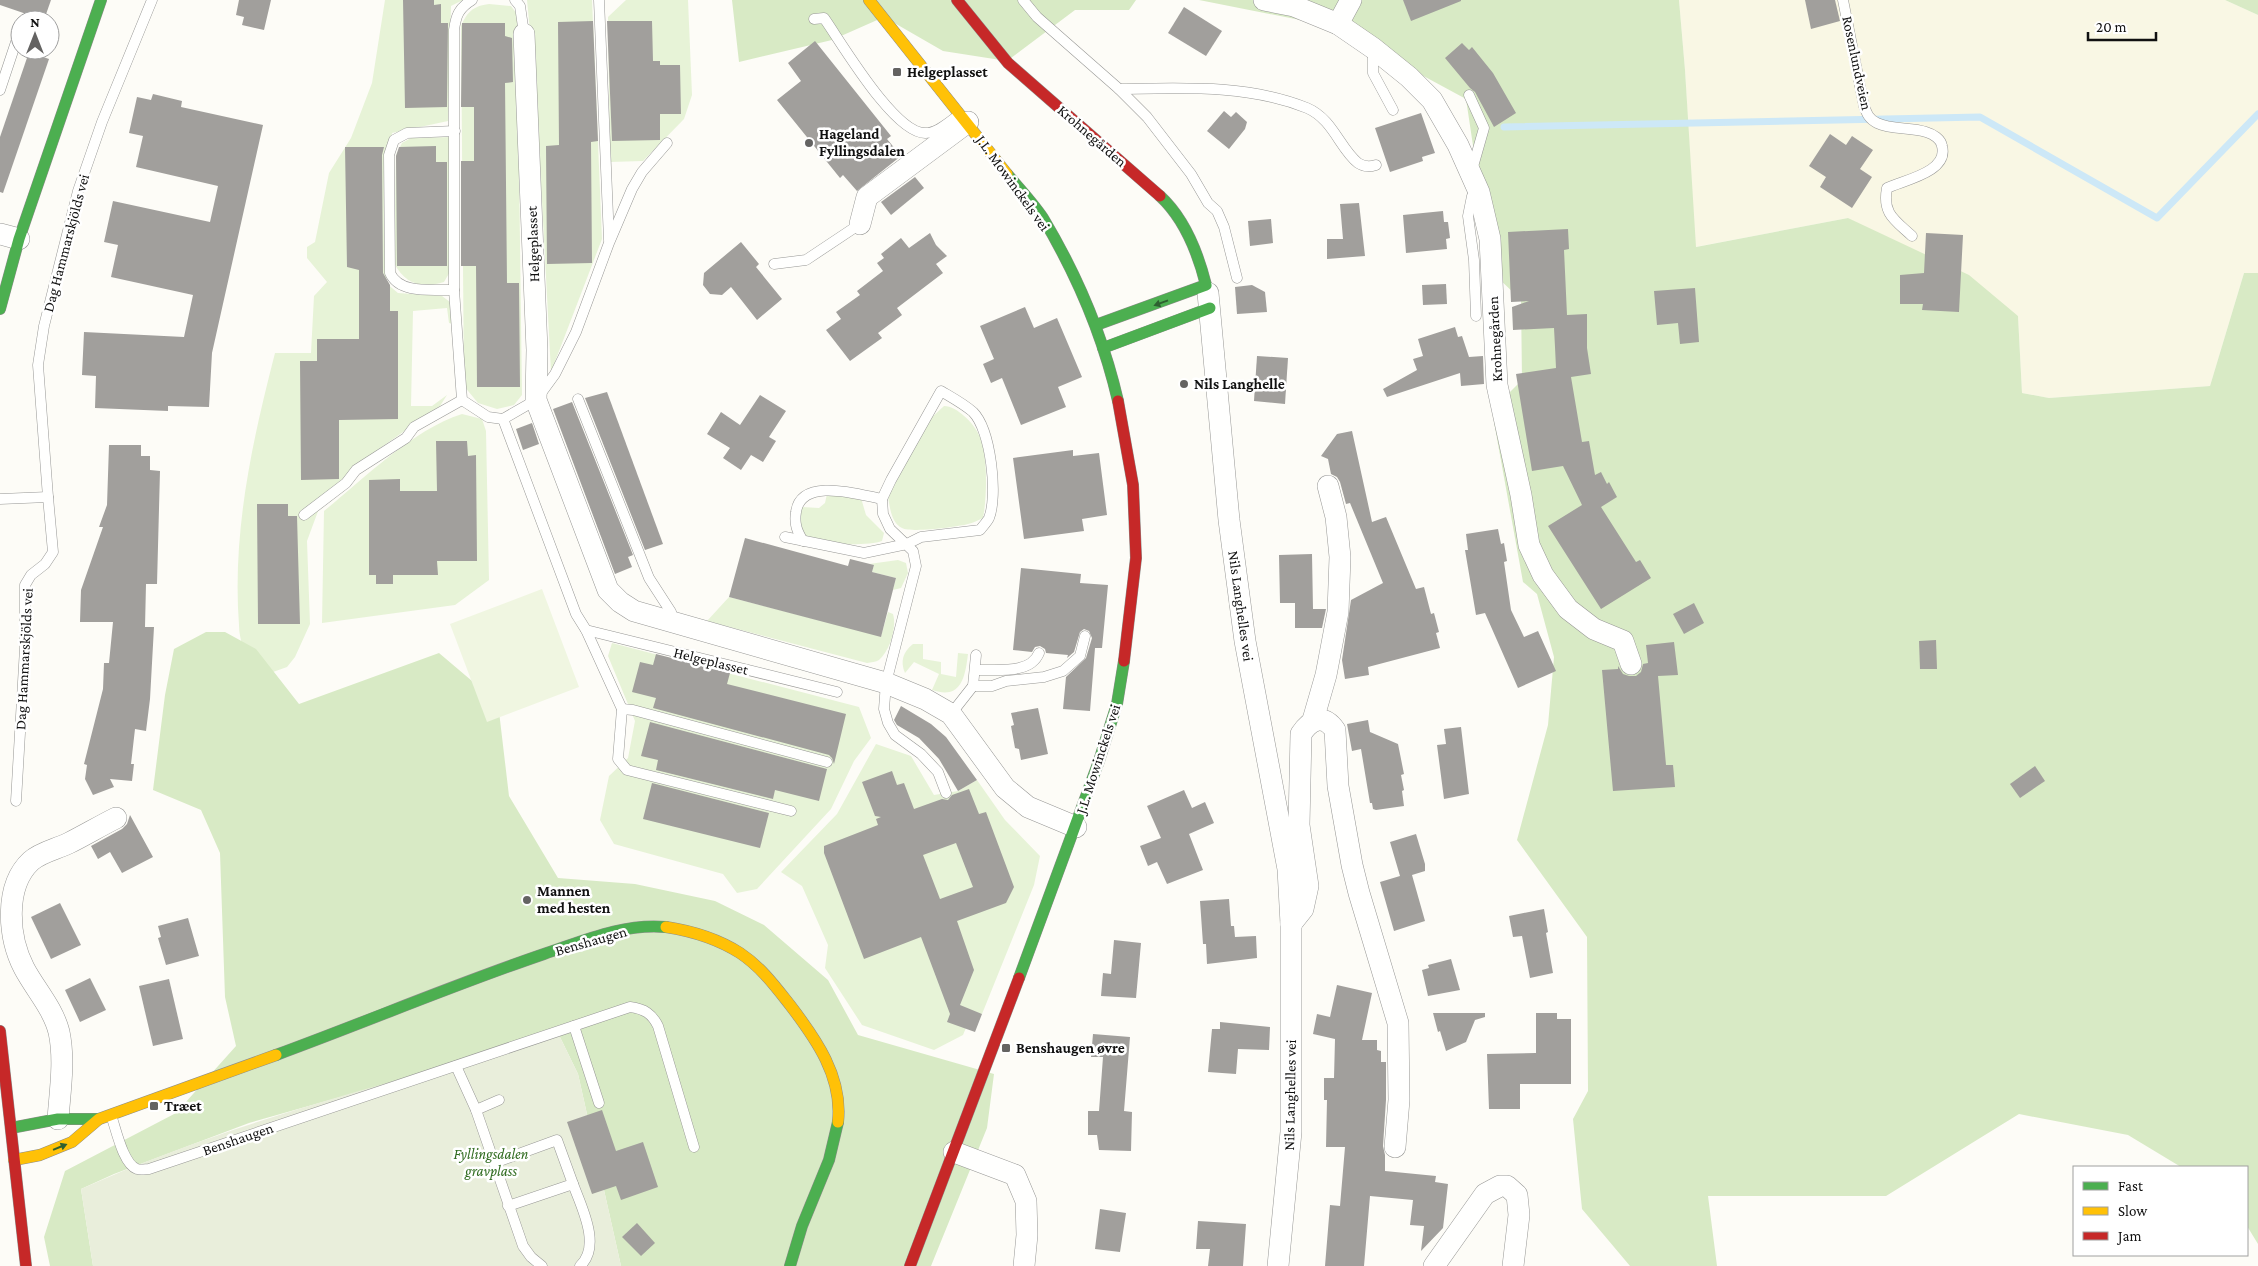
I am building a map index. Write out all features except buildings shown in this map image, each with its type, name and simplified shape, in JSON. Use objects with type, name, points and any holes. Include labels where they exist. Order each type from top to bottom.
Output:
[{"type":"main road","points":[[0,309],[10,237],[102,0]]},
{"type":"main road","name":"J.L. Mowinckels vei","points":[[869,0],[1042,217],[1083,294],[1096,325],[1118,399],[1133,485],[1136,558],[1130,633],[1117,704],[1076,827],[910,1266]]},
{"type":"main road","name":"Krohnegården","points":[[957,0],[1008,63],[1164,200],[1185,226],[1201,259],[1206,285]]},
{"type":"main road","points":[[1096,325],[1206,285]]},
{"type":"main road","points":[[1103,348],[1210,308]]},
{"type":"main road","name":"Benshaugen","points":[[9,1147],[40,1155],[72,1142],[99,1119],[111,1114],[338,1032],[456,985],[586,940],[628,929],[660,926],[710,938],[750,960],[772,982],[795,1010],[819,1044],[830,1070],[838,1115],[836,1134],[828,1160],[802,1226],[790,1266]]},
{"type":"main road","points":[[0,1031],[9,1147],[26,1266]]},
{"type":"main road","name":"Benshaugen","points":[[9,1147],[58,1119],[99,1119]]},
{"type":"street","name":"Krohnegården","points":[[1264,0],[1294,6],[1338,24],[1373,48],[1409,77],[1432,100],[1458,145],[1479,192],[1490,240],[1497,385],[1521,495],[1529,546],[1543,575],[1568,609],[1594,629],[1623,641],[1631,664]]},
{"type":"street","points":[[1338,24],[1351,0]]},
{"type":"street","name":"Helgeplasset","points":[[524,34],[537,350],[536,400],[608,590],[620,602],[634,611],[886,683],[925,699],[951,714],[1005,788],[1028,807],[1076,827]]},
{"type":"street","name":"J.L. Mowinckels vei","points":[[860,224],[867,197],[964,118]]},
{"type":"street","name":"Nils Langhelles vei","points":[[1206,285],[1210,308],[1229,520],[1245,641],[1288,869],[1291,924],[1290,1132],[1278,1266]]},
{"type":"street","points":[[1291,924],[1303,908],[1308,886],[1299,825],[1301,734],[1313,720],[1326,675],[1338,612],[1340,557],[1336,517],[1328,486]]},
{"type":"street","points":[[1313,720],[1323,721],[1334,730],[1338,786],[1350,856],[1359,893],[1398,1023],[1398,1100],[1395,1147]]},
{"type":"street","points":[[58,1119],[62,1069],[59,1031],[20,958],[13,929],[13,895],[21,872],[36,857],[69,843],[116,818]]},
{"type":"street","points":[[954,1152],[1015,1175],[1026,1202],[1027,1235],[1024,1266]]},
{"type":"street","points":[[1434,1266],[1485,1194],[1500,1186],[1507,1186],[1517,1195],[1519,1215],[1513,1266]]},
{"type":"lane","name":"Dag Hammarskjölds vei","points":[[16,801],[25,648],[25,585],[31,575],[45,564],[53,552],[38,365],[44,326],[78,191],[102,122],[152,0]]},
{"type":"lane","points":[[462,400],[454,290],[454,30],[456,14],[462,6],[472,0]]},
{"type":"lane","name":"Helgeplasset","points":[[515,0],[522,11],[524,34]]},
{"type":"lane","points":[[600,0],[609,243]]},
{"type":"lane","points":[[1023,0],[1037,17],[1119,89],[1153,124],[1190,174],[1208,203],[1217,211],[1224,227],[1237,278]]},
{"type":"lane","name":"Rosenlundveien","points":[[1843,0],[1864,106],[1869,118],[1879,124],[1927,132],[1937,137],[1942,145],[1943,156],[1937,166],[1924,174],[1887,188],[1884,200],[1889,215],[1912,236]]},
{"type":"lane","points":[[814,18],[824,18],[881,101],[905,124],[926,134],[964,118]]},
{"type":"lane","points":[[1373,48],[1373,73],[1393,110]]},
{"type":"lane","points":[[0,90],[10,60]]},
{"type":"lane","points":[[1119,89],[1235,90],[1276,97],[1309,109],[1329,125],[1357,162],[1370,167],[1376,165]]},
{"type":"lane","points":[[1469,95],[1484,128],[1471,173]]},
{"type":"lane","points":[[454,290],[407,288],[394,281],[390,273],[389,155],[394,140],[407,133],[455,131]]},
{"type":"lane","points":[[462,400],[488,417],[503,419],[536,400],[562,362],[576,332],[609,243],[639,178],[667,143]]},
{"type":"lane","points":[[1476,316],[1474,260],[1468,216],[1472,196],[1479,192]]},
{"type":"lane","name":"J.L. Mowinckels vei","points":[[774,264],[806,260],[860,224]]},
{"type":"lane","points":[[785,537],[864,552],[907,544],[921,537],[980,530],[989,519],[993,503],[989,446],[982,425],[974,413],[940,391],[882,499],[883,514],[890,529],[907,544],[913,551],[916,566],[886,683],[883,702],[888,724],[895,735],[922,754],[938,772],[946,793]]},
{"type":"lane","name":"Helgeplasset","points":[[578,399],[649,578],[671,612],[674,623]]},
{"type":"lane","points":[[304,515],[346,483],[356,470],[406,438],[414,427],[462,400]]},
{"type":"lane","points":[[503,419],[576,614],[586,630],[622,709],[618,759],[627,770],[791,811]]},
{"type":"lane","points":[[803,541],[796,529],[797,507],[804,498],[815,491],[829,490],[882,499]]},
{"type":"lane","points":[[0,499],[48,497]]},
{"type":"lane","name":"Helgeplasset","points":[[586,630],[837,692]]},
{"type":"lane","points":[[973,686],[992,686],[1006,681],[1044,677],[1064,671],[1080,656],[1086,636]]},
{"type":"lane","points":[[976,670],[1026,667],[1036,660],[1040,652]]},
{"type":"lane","points":[[951,714],[973,686],[976,655]]},
{"type":"lane","points":[[622,709],[633,710],[827,762]]},
{"type":"lane","name":"Benshaugen","points":[[111,1114],[125,1157],[130,1164],[138,1169],[149,1169],[630,1008],[646,1011],[653,1016],[658,1026],[694,1147]]},
{"type":"lane","points":[[574,1026],[599,1103]]},
{"type":"lane","points":[[456,1066],[476,1110],[523,1246],[531,1257],[542,1266]]},
{"type":"lane","points":[[476,1110],[499,1100]]},
{"type":"lane","points":[[494,1163],[558,1140],[590,1235],[582,1264]]},
{"type":"lane","points":[[508,1206],[573,1184]]},
{"type":"shaded area","points":[[1679,0],[2225,0],[2258,15],[2258,273],[2244,273],[2210,386],[2049,398],[2022,393],[2018,316],[1848,218],[1695,247]]},
{"type":"green space","points":[[385,0],[463,0],[451,6],[448,121],[392,133],[386,283],[398,293],[442,296],[450,302],[453,324],[449,323],[447,308],[413,311],[411,406],[432,406],[447,395],[440,406],[369,456],[324,495],[307,541],[310,624],[295,657],[287,667],[273,672],[249,670],[239,631],[238,556],[241,522],[252,454],[275,353],[311,353],[314,296],[327,282],[307,258],[307,247],[315,242],[329,173],[351,138],[372,83]]},
{"type":"green space","points":[[527,0],[592,0],[602,239],[551,372],[537,106]]},
{"type":"green space","points":[[626,0],[688,0],[692,95],[684,119],[643,161],[610,162],[608,17]]},
{"type":"green space","points":[[732,0],[1136,0],[1129,10],[1075,10],[1007,61],[943,51],[884,17],[832,40],[739,62]]},
{"type":"green space","points":[[1199,0],[1679,0],[1696,247],[1848,218],[1969,275],[2018,316],[2022,393],[2049,398],[2210,386],[2244,273],[2258,273],[2258,1244],[2248,1228],[2248,1166],[2179,1166],[2128,1135],[2019,1114],[1886,1196],[1708,1196],[1717,1266],[1630,1266],[1582,1209],[1573,1119],[1588,1091],[1587,937],[1517,840],[1548,725],[1554,657],[1537,594],[1523,582],[1494,422],[1493,409],[1522,380],[1521,300],[1492,272],[1466,99],[1331,26]]},
{"type":"green space","points":[[2225,0],[2258,0],[2258,15]]},
{"type":"green space","points":[[489,4],[511,6],[517,14],[522,395],[514,405],[497,409],[478,403],[464,386],[461,26],[471,10]]},
{"type":"green space","points":[[452,137],[451,270],[444,282],[421,285],[403,276],[394,263],[396,155],[402,143],[411,138]]},
{"type":"green space","points":[[944,406],[960,412],[965,417],[978,432],[983,445],[986,477],[983,518],[970,524],[945,528],[915,530],[902,528],[893,519],[888,497],[929,420]]},
{"type":"green space","points":[[462,414],[482,419],[486,431],[489,580],[455,605],[322,623],[324,511],[407,443],[443,421]]},
{"type":"green space","points":[[827,494],[861,498],[866,515],[884,533],[882,541],[867,544],[834,544],[815,541],[805,536],[800,524],[802,507],[819,508],[825,503]]},
{"type":"green space","points":[[898,560],[906,563],[908,573],[901,588],[893,590],[896,578],[872,572],[874,565],[869,564]]},
{"type":"green space","points":[[542,589],[579,687],[487,722],[450,624]]},
{"type":"green space","points":[[729,597],[881,636],[888,612],[893,614],[893,632],[883,656],[878,661],[867,663],[707,621]]},
{"type":"green space","points":[[206,632],[225,632],[256,649],[299,704],[439,653],[498,703],[509,796],[558,878],[635,884],[715,901],[764,925],[828,980],[858,1035],[994,1074],[987,1128],[931,1266],[621,1266],[578,1074],[559,1035],[249,1123],[114,1174],[81,1189],[93,1266],[50,1266],[44,1237],[65,1171],[176,1113],[236,1046],[225,997],[220,853],[201,810],[153,790],[165,695],[174,649]]},
{"type":"green space","points":[[612,643],[859,707],[871,738],[854,761],[831,809],[757,889],[737,893],[723,874],[614,844],[600,820],[609,776],[628,758],[635,721],[608,656]]},
{"type":"green space","points":[[913,644],[923,644],[923,659],[941,662],[941,674],[956,677],[958,653],[968,654],[960,685],[949,692],[932,690],[939,674],[914,662],[905,673],[903,657]]},
{"type":"green space","points":[[876,744],[911,756],[934,795],[958,791],[977,780],[1005,820],[1040,856],[1034,885],[982,1014],[973,1011],[963,1035],[934,1050],[862,1025],[825,968],[828,945],[802,886],[781,872],[837,814]]},
{"type":"green space","name":"Fyllingsdalen gravplass","points":[[559,1035],[578,1074],[621,1266],[93,1266],[81,1189],[139,1164],[257,1122],[317,1103]]},
{"type":"waterway","points":[[1504,127],[1980,117],[2157,218],[2258,114]]},
{"type":"traffic: fast","points":[[0,309],[19,239],[101,0]]},
{"type":"traffic: fast","points":[[1007,174],[1043,218],[1078,284],[1105,353],[1118,401]]},
{"type":"traffic: fast","points":[[1096,325],[1206,285],[1195,249],[1189,237],[1177,215],[1160,196]]},
{"type":"traffic: fast","points":[[1103,348],[1210,308]]},
{"type":"traffic: fast","points":[[1019,978],[1099,761],[1117,704],[1124,661]]},
{"type":"traffic: fast","points":[[276,1055],[476,978],[588,939],[619,930],[650,926],[666,927]]},
{"type":"traffic: fast","points":[[11,1128],[58,1119],[99,1119]]},
{"type":"traffic: fast","points":[[790,1266],[802,1226],[829,1160],[838,1122]]},
{"type":"traffic: slow","points":[[869,0],[1007,174]]},
{"type":"traffic: slow","points":[[666,927],[695,933],[723,944],[748,958],[767,977],[800,1018],[826,1059],[836,1090],[838,1122]]},
{"type":"traffic: slow","points":[[14,1160],[40,1155],[72,1142],[99,1119],[276,1055]]},
{"type":"traffic: jam","points":[[957,0],[1008,63],[1160,196]]},
{"type":"traffic: jam","points":[[1118,401],[1133,485],[1136,558],[1124,661]]},
{"type":"traffic: jam","points":[[910,1266],[1019,978]]},
{"type":"traffic: jam","points":[[0,1031],[26,1266]]},
{"type":"place","name":"Helgeplasset","points":[[897,72]]},
{"type":"place","name":"Hageland Fyllingsdalen","points":[[809,143]]},
{"type":"place","name":"Nils Langhelle","points":[[1184,384]]},
{"type":"place","name":"Mannen med hesten","points":[[527,900]]},
{"type":"place","name":"Benshaugen øvre","points":[[1006,1048]]},
{"type":"place","name":"Træet","points":[[154,1106]]}]
